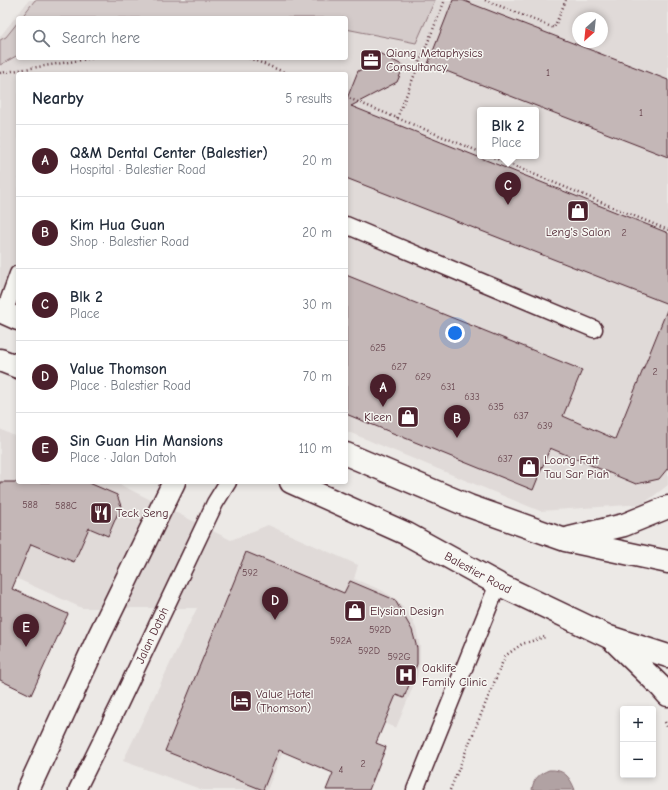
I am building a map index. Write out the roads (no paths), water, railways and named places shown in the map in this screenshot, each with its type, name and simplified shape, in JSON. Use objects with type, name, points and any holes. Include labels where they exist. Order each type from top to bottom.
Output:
[{"type":"main road","points":[[0,360],[16,366]]},
{"type":"main road","points":[[348,455],[469,506],[565,540],[668,562]]},
{"type":"main road","points":[[28,790],[99,636],[173,484]]},
{"type":"main road","name":"Balestier Road","points":[[295,484],[407,534],[498,584],[609,637],[668,656]]},
{"type":"main road","points":[[565,540],[624,525],[668,507]]},
{"type":"main road","points":[[609,637],[662,687],[668,695]]},
{"type":"lane","points":[[348,226],[594,329]]},
{"type":"lane","points":[[7,314],[16,281]]},
{"type":"lane","name":"Jalan Datoh","points":[[77,790],[120,704],[215,503],[227,484]]},
{"type":"lane","points":[[414,790],[498,584]]},
{"type":"place","name":"Qiang Metaphysics Consultancy","points":[[371,60]]},
{"type":"place","name":"Blk 2","points":[[508,205]]},
{"type":"place","name":"Leng's Salon","points":[[578,211]]},
{"type":"place","name":"Q&M Dental Center (Balestier)","points":[[383,407]]},
{"type":"place","name":"Kleen","points":[[408,417]]},
{"type":"place","name":"Kim Hua Guan","points":[[457,438]]},
{"type":"place","name":"Loong Fatt Tau Sar Piah","points":[[529,467]]},
{"type":"place","name":"Teck Seng","points":[[101,513]]},
{"type":"place","name":"Elysian Design","points":[[355,611]]},
{"type":"place","name":"Value Thomson","points":[[275,620]]},
{"type":"place","name":"Sin Guan Hin Mansions","points":[[26,647]]},
{"type":"place","name":"Oaklife Family Clinic","points":[[406,675]]},
{"type":"place","name":"Value Hotel (Thomson)","points":[[241,701]]}]
